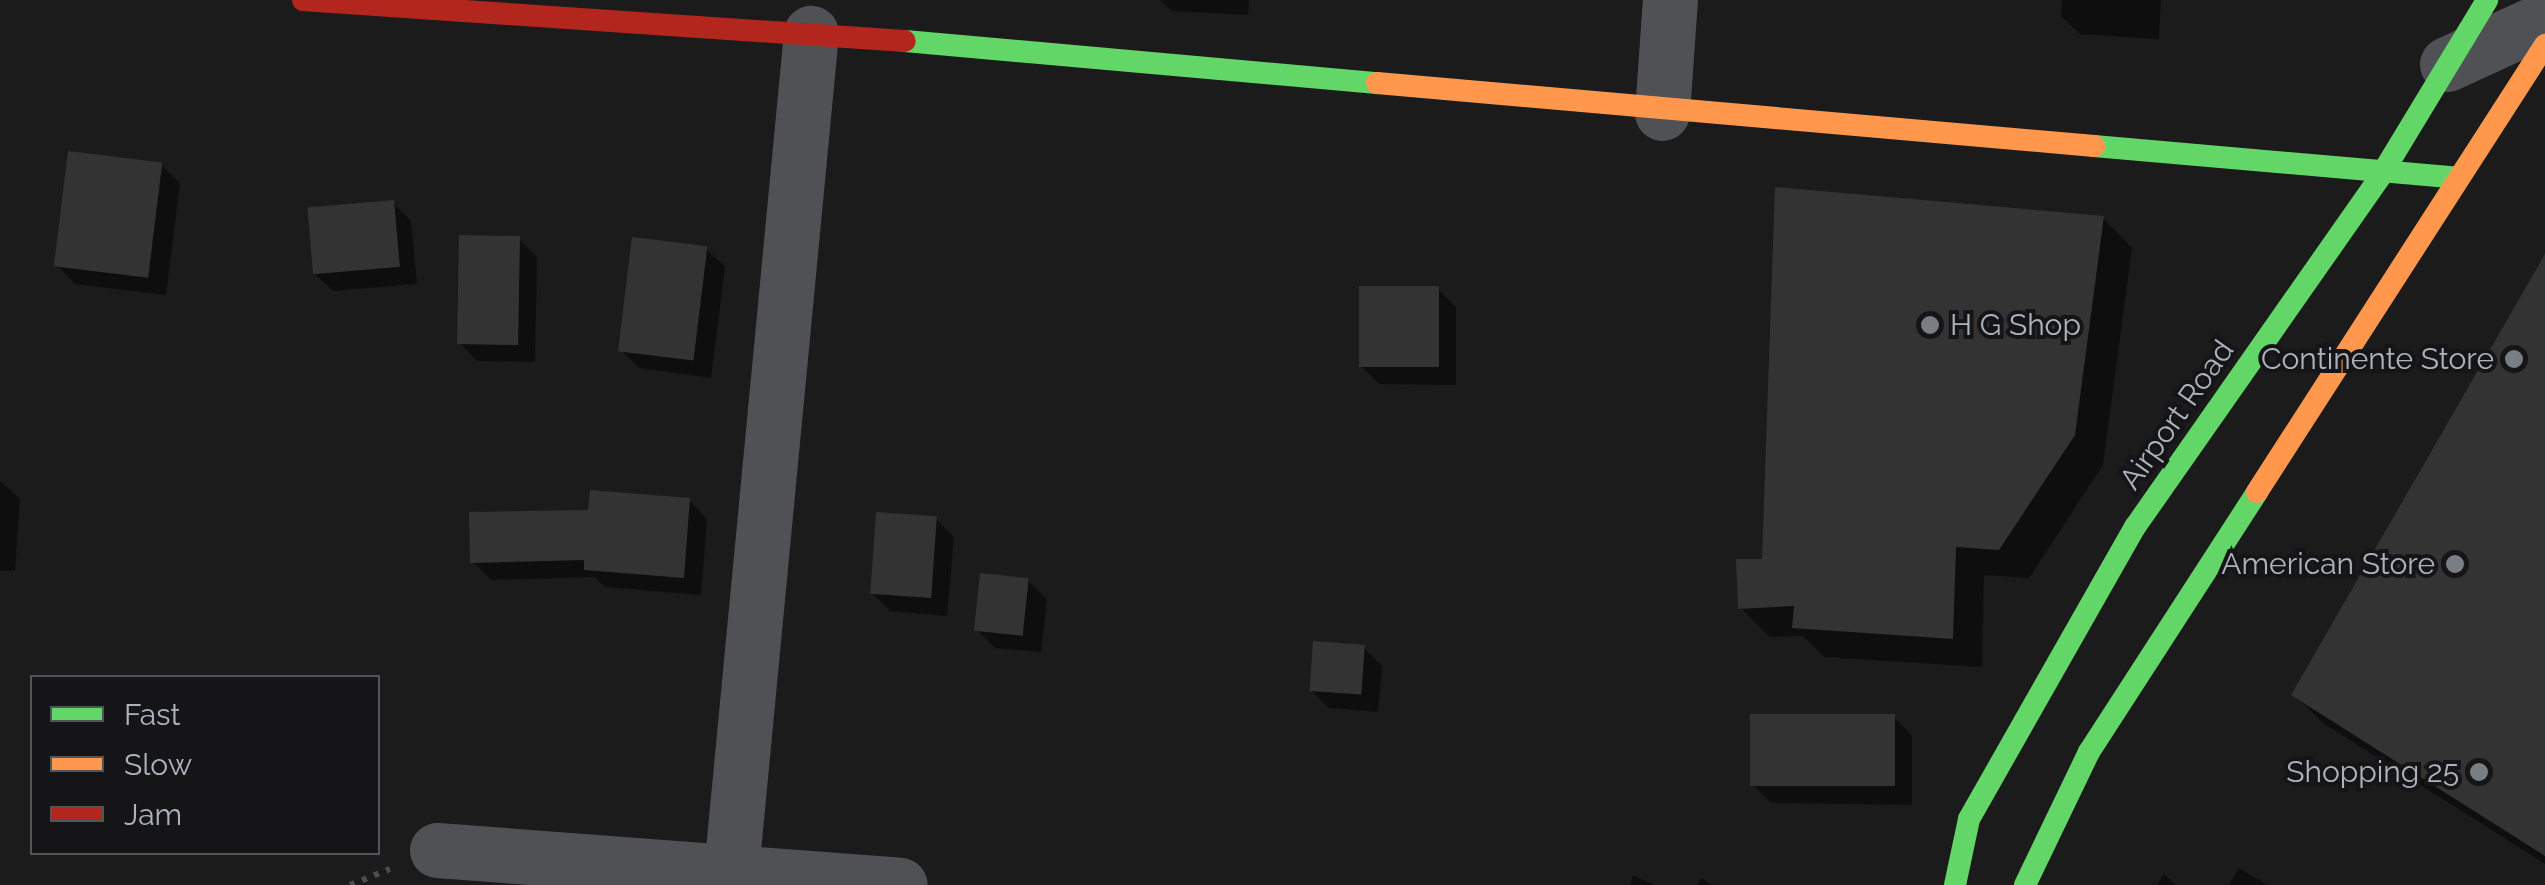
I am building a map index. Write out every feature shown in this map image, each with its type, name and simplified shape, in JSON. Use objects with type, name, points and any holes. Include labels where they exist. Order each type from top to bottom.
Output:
[{"type":"street","points":[[303,0],[811,33],[2380,177],[2458,178]]},
{"type":"street","points":[[1662,113],[1670,0]]},
{"type":"street","name":"Airport Road","points":[[1955,885],[1969,819],[2135,527],[2380,177],[2487,0]]},
{"type":"street","points":[[2446,64],[2545,18]]},
{"type":"street","points":[[731,871],[811,33]]},
{"type":"street","points":[[2025,885],[2089,752],[2545,45]]},
{"type":"street","points":[[437,850],[900,885]]},
{"type":"building","points":[[68,151],[162,163],[148,278],[54,266]]},
{"type":"building","name":"H G Shop","points":[[1775,187],[2104,216],[2075,435],[1999,550],[1956,547],[1953,639],[1792,628],[1794,606],[1738,609],[1736,559],[1762,559]]},
{"type":"building","points":[[394,200],[400,267],[313,274],[307,208]]},
{"type":"building","points":[[459,235],[520,236],[518,345],[457,344]]},
{"type":"building","points":[[632,237],[707,246],[693,360],[618,351]]},
{"type":"building","points":[[2545,254],[2545,856],[2291,695]]},
{"type":"building","points":[[1359,286],[1439,286],[1439,367],[1359,367]]},
{"type":"building","points":[[590,490],[690,498],[684,578],[584,570],[584,560],[470,563],[469,512],[588,510]]},
{"type":"building","points":[[876,512],[937,516],[931,598],[870,594]]},
{"type":"building","points":[[980,573],[1029,578],[1023,636],[974,631]]},
{"type":"building","points":[[1313,641],[1365,645],[1361,695],[1310,691]]},
{"type":"building","points":[[1750,714],[1895,714],[1895,786],[1750,786]]},
{"type":"traffic: fast","points":[[1955,885],[1969,819],[2135,527],[2380,177],[2487,0]]},
{"type":"traffic: fast","points":[[905,41],[1377,83]]},
{"type":"traffic: fast","points":[[2094,146],[2458,178]]},
{"type":"traffic: fast","points":[[2025,885],[2089,752],[2257,492]]},
{"type":"traffic: slow","points":[[2257,492],[2545,45]]},
{"type":"traffic: slow","points":[[1377,83],[2094,146]]},
{"type":"traffic: jam","points":[[303,0],[905,41]]},
{"type":"place","name":"H G Shop","points":[[1930,325]]},
{"type":"place","name":"Continente Store","points":[[2514,359]]},
{"type":"place","name":"American Store","points":[[2455,564]]},
{"type":"place","name":"Shopping 25","points":[[2479,772]]}]
